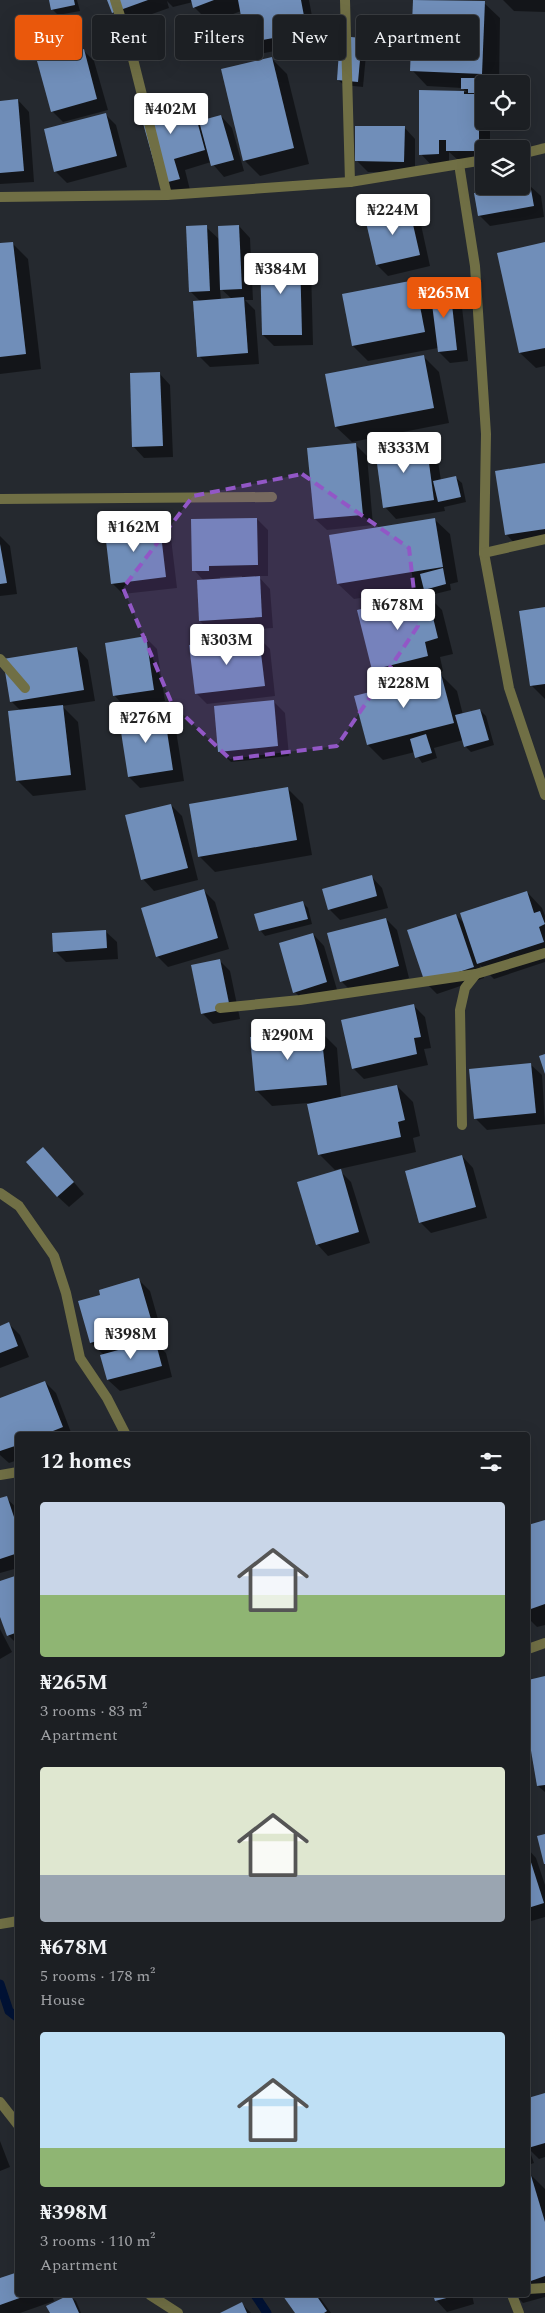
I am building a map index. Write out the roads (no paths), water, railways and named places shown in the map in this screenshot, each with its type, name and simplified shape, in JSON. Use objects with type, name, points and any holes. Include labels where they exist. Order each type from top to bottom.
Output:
[{"type":"street","points":[[115,0],[131,51],[167,195]]},
{"type":"street","points":[[345,0],[350,182]]},
{"type":"street","points":[[530,152],[545,148]]},
{"type":"street","points":[[0,197],[167,195],[350,182],[475,161]]},
{"type":"street","points":[[459,164],[475,266],[482,365],[486,434],[484,553],[509,688],[545,795]]},
{"type":"street","points":[[0,499],[272,497]]},
{"type":"street","points":[[484,553],[545,539]]},
{"type":"street","points":[[0,659],[25,688]]},
{"type":"street","points":[[220,1008],[300,1000],[476,974],[545,953]]},
{"type":"street","points":[[462,1125],[460,1010],[465,988],[476,974]]},
{"type":"street","points":[[0,1193],[19,1206],[54,1256],[66,1293],[80,1358],[107,1398],[124,1432]]},
{"type":"street","points":[[0,1476],[15,1473]]},
{"type":"street","points":[[530,1648],[545,1643]]},
{"type":"street","points":[[0,1924],[15,1922]]},
{"type":"street","points":[[0,2102],[15,2121]]},
{"type":"street","points":[[530,2289],[545,2288]]},
{"type":"street","points":[[153,2297],[178,2313]]},
{"type":"street","points":[[513,2297],[519,2313]]},
{"type":"waterway","points":[[0,1984],[9,2011],[15,2016]]},
{"type":"waterway","points":[[256,2297],[267,2313]]}]
